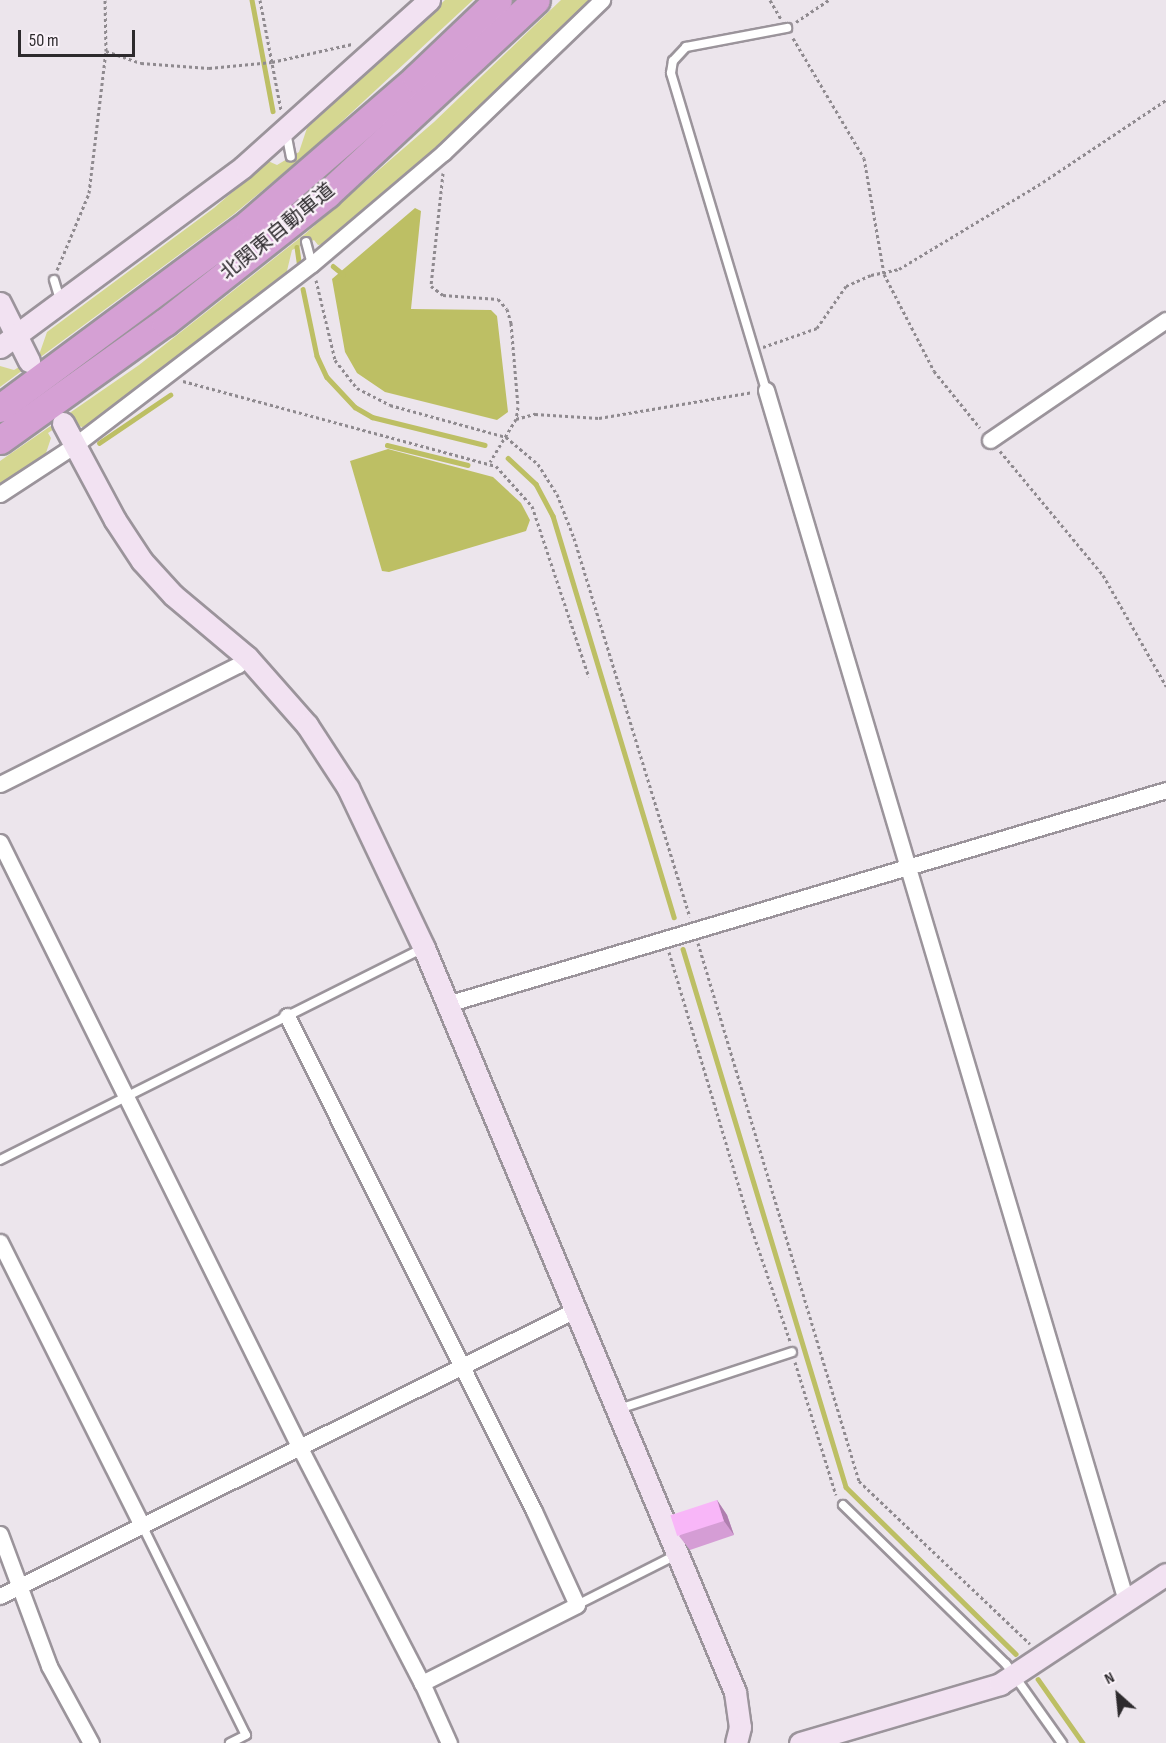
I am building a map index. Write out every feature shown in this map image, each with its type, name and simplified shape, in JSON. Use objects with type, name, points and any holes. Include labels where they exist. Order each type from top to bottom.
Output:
[{"type":"highway","name":"北関東自動車道","points":[[0,408],[250,222],[416,78],[498,0]]},
{"type":"highway","name":"北関東自動車道","points":[[0,440],[165,321],[327,194],[536,0]]},
{"type":"street","points":[[9,341],[63,303],[286,131],[429,0]]},
{"type":"street","points":[[0,494],[75,445],[312,264],[443,153],[602,0]]},
{"type":"street","points":[[0,303],[9,341],[29,361]]},
{"type":"street","points":[[990,440],[1166,320]]},
{"type":"street","points":[[765,390],[1126,1601]]},
{"type":"street","points":[[63,423],[115,520],[154,576],[247,657],[307,725],[348,788],[424,948],[573,1311],[735,1692],[740,1727],[736,1743]]},
{"type":"street","points":[[0,784],[238,665],[247,657]]},
{"type":"street","points":[[447,1005],[906,865],[1166,790]]},
{"type":"street","points":[[0,842],[300,1448],[422,1683],[448,1743]]},
{"type":"street","points":[[287,1016],[534,1511],[577,1605],[422,1683]]},
{"type":"street","points":[[0,1242],[142,1526]]},
{"type":"street","points":[[0,1596],[21,1588],[573,1311]]},
{"type":"street","points":[[0,1534],[49,1666],[91,1743]]},
{"type":"street","points":[[800,1743],[976,1693],[1014,1675],[1042,1658],[1166,1574]]},
{"type":"lane","points":[[765,390],[670,73],[673,61],[686,47],[787,28]]},
{"type":"lane","points":[[286,131],[291,157]]},
{"type":"lane","points":[[306,242],[312,264]]},
{"type":"lane","points":[[54,280],[63,303]]},
{"type":"lane","points":[[0,1160],[424,948]]},
{"type":"lane","points":[[615,1411],[792,1352]]},
{"type":"lane","points":[[843,1505],[1014,1675],[1062,1743]]},
{"type":"lane","points":[[142,1526],[246,1736],[230,1743]]},
{"type":"lane","points":[[577,1605],[676,1555]]},
{"type":"path","points":[[54,280],[88,193],[106,51],[105,0]]},
{"type":"path","points":[[260,0],[270,62],[286,131]]},
{"type":"path","points":[[770,0],[864,158],[885,274],[934,371],[1103,576],[1166,686]]},
{"type":"path","points":[[787,28],[829,0]]},
{"type":"path","points":[[106,51],[141,63],[184,68],[259,64],[356,44],[370,55]]},
{"type":"path","points":[[754,350],[817,328],[846,286],[871,275],[885,274],[899,269],[1043,182],[1166,100]]},
{"type":"path","points":[[443,153],[431,286],[443,295],[493,297],[503,302],[511,323],[516,418],[490,462]]},
{"type":"path","points":[[312,264],[335,360],[357,388],[390,405],[506,437],[538,464],[566,512],[859,1481],[1042,1658]]},
{"type":"path","points":[[167,376],[490,462],[519,488],[532,506],[589,677]]},
{"type":"path","points":[[516,418],[535,414],[599,418],[765,390]]},
{"type":"path","points":[[666,938],[831,1488],[843,1505]]},
{"type":"green space","points":[[445,0],[473,0],[310,151],[234,214],[0,387],[0,366],[14,370],[39,355],[47,332],[214,208],[268,161],[277,165],[299,152],[307,128]]},
{"type":"green space","points":[[561,0],[590,0],[519,73],[409,173],[326,244],[318,245],[314,240],[292,250],[286,275],[87,428],[78,426],[72,417],[48,433],[51,438],[45,456],[0,486],[0,461],[139,365],[305,234],[434,122]]},
{"type":"shaded area","points":[[415,208],[421,211],[411,309],[491,310],[497,316],[508,412],[497,420],[385,392],[357,373],[345,352],[332,279]]},
{"type":"shaded area","points":[[388,449],[493,477],[521,503],[530,520],[526,531],[389,572],[382,571],[350,461]]},
{"type":"building","points":[[717,1500],[724,1521],[677,1536],[670,1515]]},
{"type":"waterway","points":[[252,0],[273,111]]},
{"type":"waterway","points":[[297,247],[299,262]]},
{"type":"waterway","points":[[333,266],[343,274]]},
{"type":"waterway","points":[[303,289],[317,356],[327,377],[355,407],[372,417],[485,445]]},
{"type":"waterway","points":[[99,443],[170,395]]},
{"type":"waterway","points":[[387,445],[468,465]]},
{"type":"waterway","points":[[508,458],[536,484],[553,516],[674,917]]},
{"type":"waterway","points":[[683,949],[846,1487],[1016,1654]]},
{"type":"waterway","points":[[1038,1679],[1083,1743]]}]
